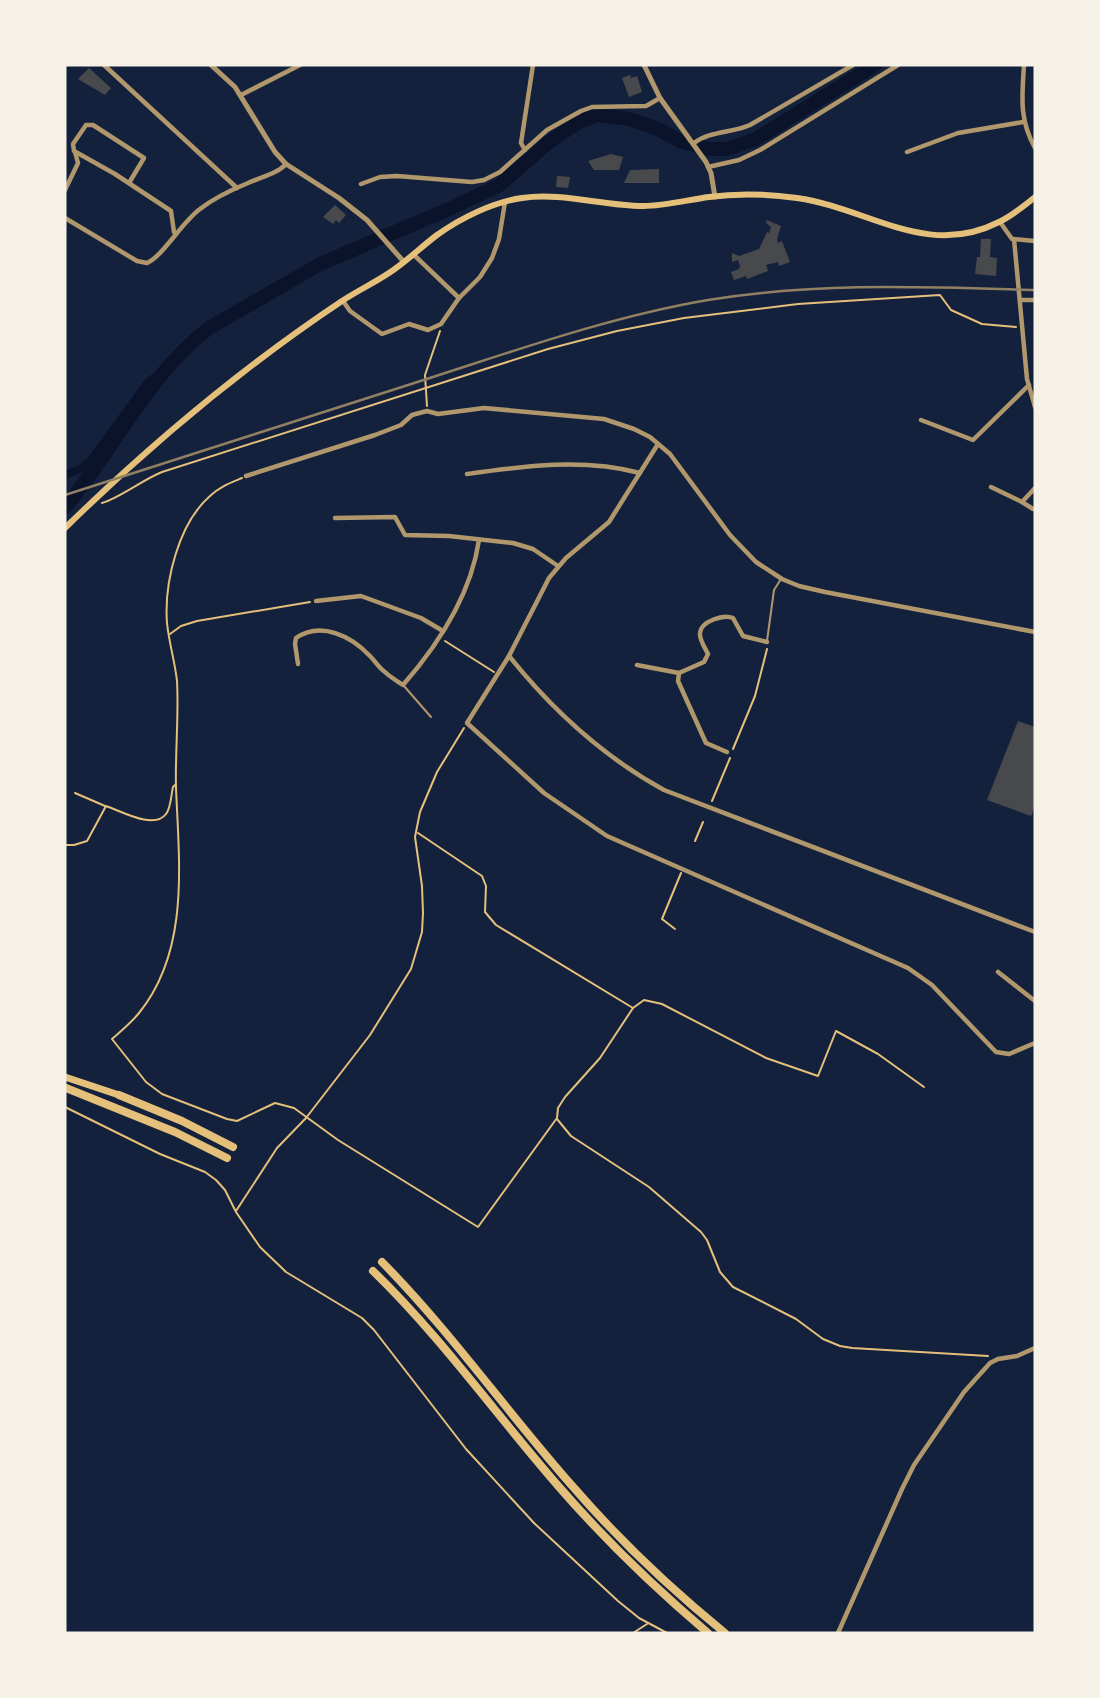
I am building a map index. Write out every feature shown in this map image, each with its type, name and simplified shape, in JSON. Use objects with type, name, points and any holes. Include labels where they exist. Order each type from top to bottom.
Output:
[{"type":"highway","points":[[65,1077],[183,1121],[233,1147]]},
{"type":"highway","points":[[65,1088],[174,1132],[227,1158]]},
{"type":"highway","points":[[382,1262],[438,1323],[548,1458],[603,1520],[660,1577],[724,1633]]},
{"type":"highway","points":[[373,1271],[431,1332],[551,1478],[597,1529],[645,1578],[708,1633]]},
{"type":"main road","points":[[65,528],[219,391],[343,300],[404,262],[448,228],[505,202],[549,197],[643,206],[750,195],[807,200],[929,236],[960,235],[1000,222],[1035,197]]},
{"type":"street","points":[[104,65],[237,188]]},
{"type":"street","points":[[211,65],[241,95],[268,143],[286,163],[343,201],[380,233],[404,262]]},
{"type":"street","points":[[241,95],[300,65]]},
{"type":"street","points":[[525,149],[521,142],[533,65]]},
{"type":"street","points":[[644,65],[660,98],[694,140],[708,167],[715,197]]},
{"type":"street","points":[[694,140],[750,125],[853,65]]},
{"type":"street","points":[[708,167],[739,160],[760,150],[898,65]]},
{"type":"street","points":[[1024,65],[1021,108],[1023,122],[1035,148]]},
{"type":"street","points":[[361,184],[380,177],[397,176],[472,182],[484,180],[500,172],[547,130],[581,111],[592,107],[646,106],[660,98]]},
{"type":"street","points":[[907,152],[958,133],[1023,122]]},
{"type":"street","points":[[65,190],[78,163],[73,144],[86,125],[93,125],[144,158],[129,183]]},
{"type":"street","points":[[74,151],[171,211],[174,233]]},
{"type":"street","points":[[65,218],[142,263],[147,263],[156,258],[174,233],[197,211],[237,188],[276,171],[286,163]]},
{"type":"street","points":[[343,300],[350,311],[382,334],[409,324],[428,330],[437,327],[492,258],[499,239],[505,202]]},
{"type":"street","points":[[1000,222],[1014,239],[1035,241]]},
{"type":"street","points":[[1014,239],[1028,385],[1035,407]]},
{"type":"street","points":[[413,254],[459,298]]},
{"type":"street","points":[[1021,300],[1035,300]]},
{"type":"street","points":[[921,420],[973,440],[1028,385]]},
{"type":"street","points":[[246,476],[375,435],[401,425],[412,415],[427,411],[438,414],[484,408],[604,419],[634,429],[658,444],[678,464],[743,551],[782,579],[825,592],[1035,632]]},
{"type":"street","points":[[658,444],[609,522],[558,566],[541,590],[509,656],[467,723],[524,776],[564,808],[607,836],[908,968],[932,985],[996,1052],[1009,1054],[1035,1043]]},
{"type":"street","points":[[467,474],[534,465],[590,464],[640,473]]},
{"type":"street","points":[[991,487],[1033,509]]},
{"type":"street","points":[[1023,502],[1035,488]]},
{"type":"street","points":[[335,518],[395,517],[405,535],[449,536],[523,545],[558,566]]},
{"type":"street","points":[[298,664],[296,638],[304,632],[319,629],[338,634],[355,643],[385,673],[403,685],[423,663],[443,631],[474,565],[479,540]]},
{"type":"street","points":[[316,601],[360,596],[411,614],[443,631]]},
{"type":"street","points":[[638,665],[679,673],[706,660],[708,654],[700,629],[723,616],[733,618],[743,636],[767,642]]},
{"type":"street","points":[[509,656],[551,706],[605,752],[664,790],[1035,932]]},
{"type":"street","points":[[679,673],[678,681],[706,743],[727,752]]},
{"type":"street","points":[[998,972],[1035,1001]]},
{"type":"street","points":[[838,1633],[914,1465],[971,1382],[990,1363],[1035,1348]]},
{"type":"lane","points":[[767,642],[774,590],[782,579]]},
{"type":"lane","points":[[403,685],[431,717]]},
{"type":"path","points":[[96,508],[142,480],[162,472],[548,349],[617,331],[684,318],[799,304],[940,295],[951,310],[982,324],[1024,327]]},
{"type":"path","points":[[427,411],[425,375],[440,331],[437,327]]},
{"type":"path","points":[[246,476],[222,486],[193,517],[182,539],[169,584],[169,634],[177,682],[178,902],[173,941],[160,978],[144,1007],[113,1039],[146,1082],[175,1099],[237,1121],[275,1103],[293,1108],[478,1227],[556,1118],[558,1108],[565,1097],[600,1058],[633,1008],[644,1000],[655,1001],[766,1058],[818,1076],[836,1031],[878,1054],[924,1087]]},
{"type":"path","points":[[169,634],[181,626],[197,621],[316,601]]},
{"type":"path","points":[[439,637],[498,674]]},
{"type":"path","points":[[708,808],[755,696],[763,673],[767,642]]},
{"type":"path","points":[[236,1212],[277,1148],[306,1118],[370,1035],[411,969],[422,932],[422,886],[415,837],[420,812],[447,753],[467,723]]},
{"type":"path","points":[[75,793],[144,819],[158,820],[167,813],[176,784]]},
{"type":"path","points":[[65,845],[87,841],[106,806]]},
{"type":"path","points":[[695,841],[703,822]]},
{"type":"path","points":[[417,832],[482,876],[486,886],[485,912],[496,925],[633,1008]]},
{"type":"path","points":[[675,929],[662,919],[682,870]]},
{"type":"path","points":[[65,1107],[160,1154],[205,1172],[225,1190],[236,1212],[260,1247],[286,1272],[362,1318],[466,1449],[534,1523],[624,1606],[667,1633]]},
{"type":"path","points":[[556,1118],[571,1136],[649,1187],[701,1232],[728,1283],[787,1314],[823,1339],[852,1348],[1004,1357]]},
{"type":"path","points":[[633,1633],[648,1623]]},
{"type":"building","points":[[89,68],[111,88],[105,95],[78,79]]},
{"type":"building","points":[[630,75],[631,78],[637,76],[642,92],[629,97],[622,78]]},
{"type":"building","points":[[611,154],[623,157],[619,170],[594,170],[588,161]]},
{"type":"building","points":[[659,169],[659,183],[624,183],[630,170]]},
{"type":"building","points":[[557,176],[570,177],[568,188],[556,187]]},
{"type":"building","points":[[335,205],[346,215],[339,223],[336,220],[333,224],[323,217]]},
{"type":"building","points":[[767,220],[781,226],[778,243],[782,241],[790,262],[779,266],[778,262],[766,265],[768,271],[747,279],[746,276],[734,280],[731,272],[740,266],[738,260],[732,262],[732,253],[739,256],[759,249],[771,227],[766,223]]},
{"type":"building","points":[[981,239],[991,239],[990,257],[997,258],[996,276],[975,274]]},
{"type":"building","points":[[1018,721],[1035,727],[1035,806],[1031,816],[987,800]]},
{"type":"waterway","points":[[65,507],[168,367],[209,328],[320,264],[498,186],[548,143],[577,123],[597,115],[630,119],[658,129],[682,142],[711,149],[727,149],[756,139],[875,65]]},
{"type":"waterway","points":[[65,475],[80,469],[91,460],[148,382],[169,367]]},
{"type":"railway","points":[[65,495],[535,344],[673,307],[749,294],[831,288],[1035,290]]}]
